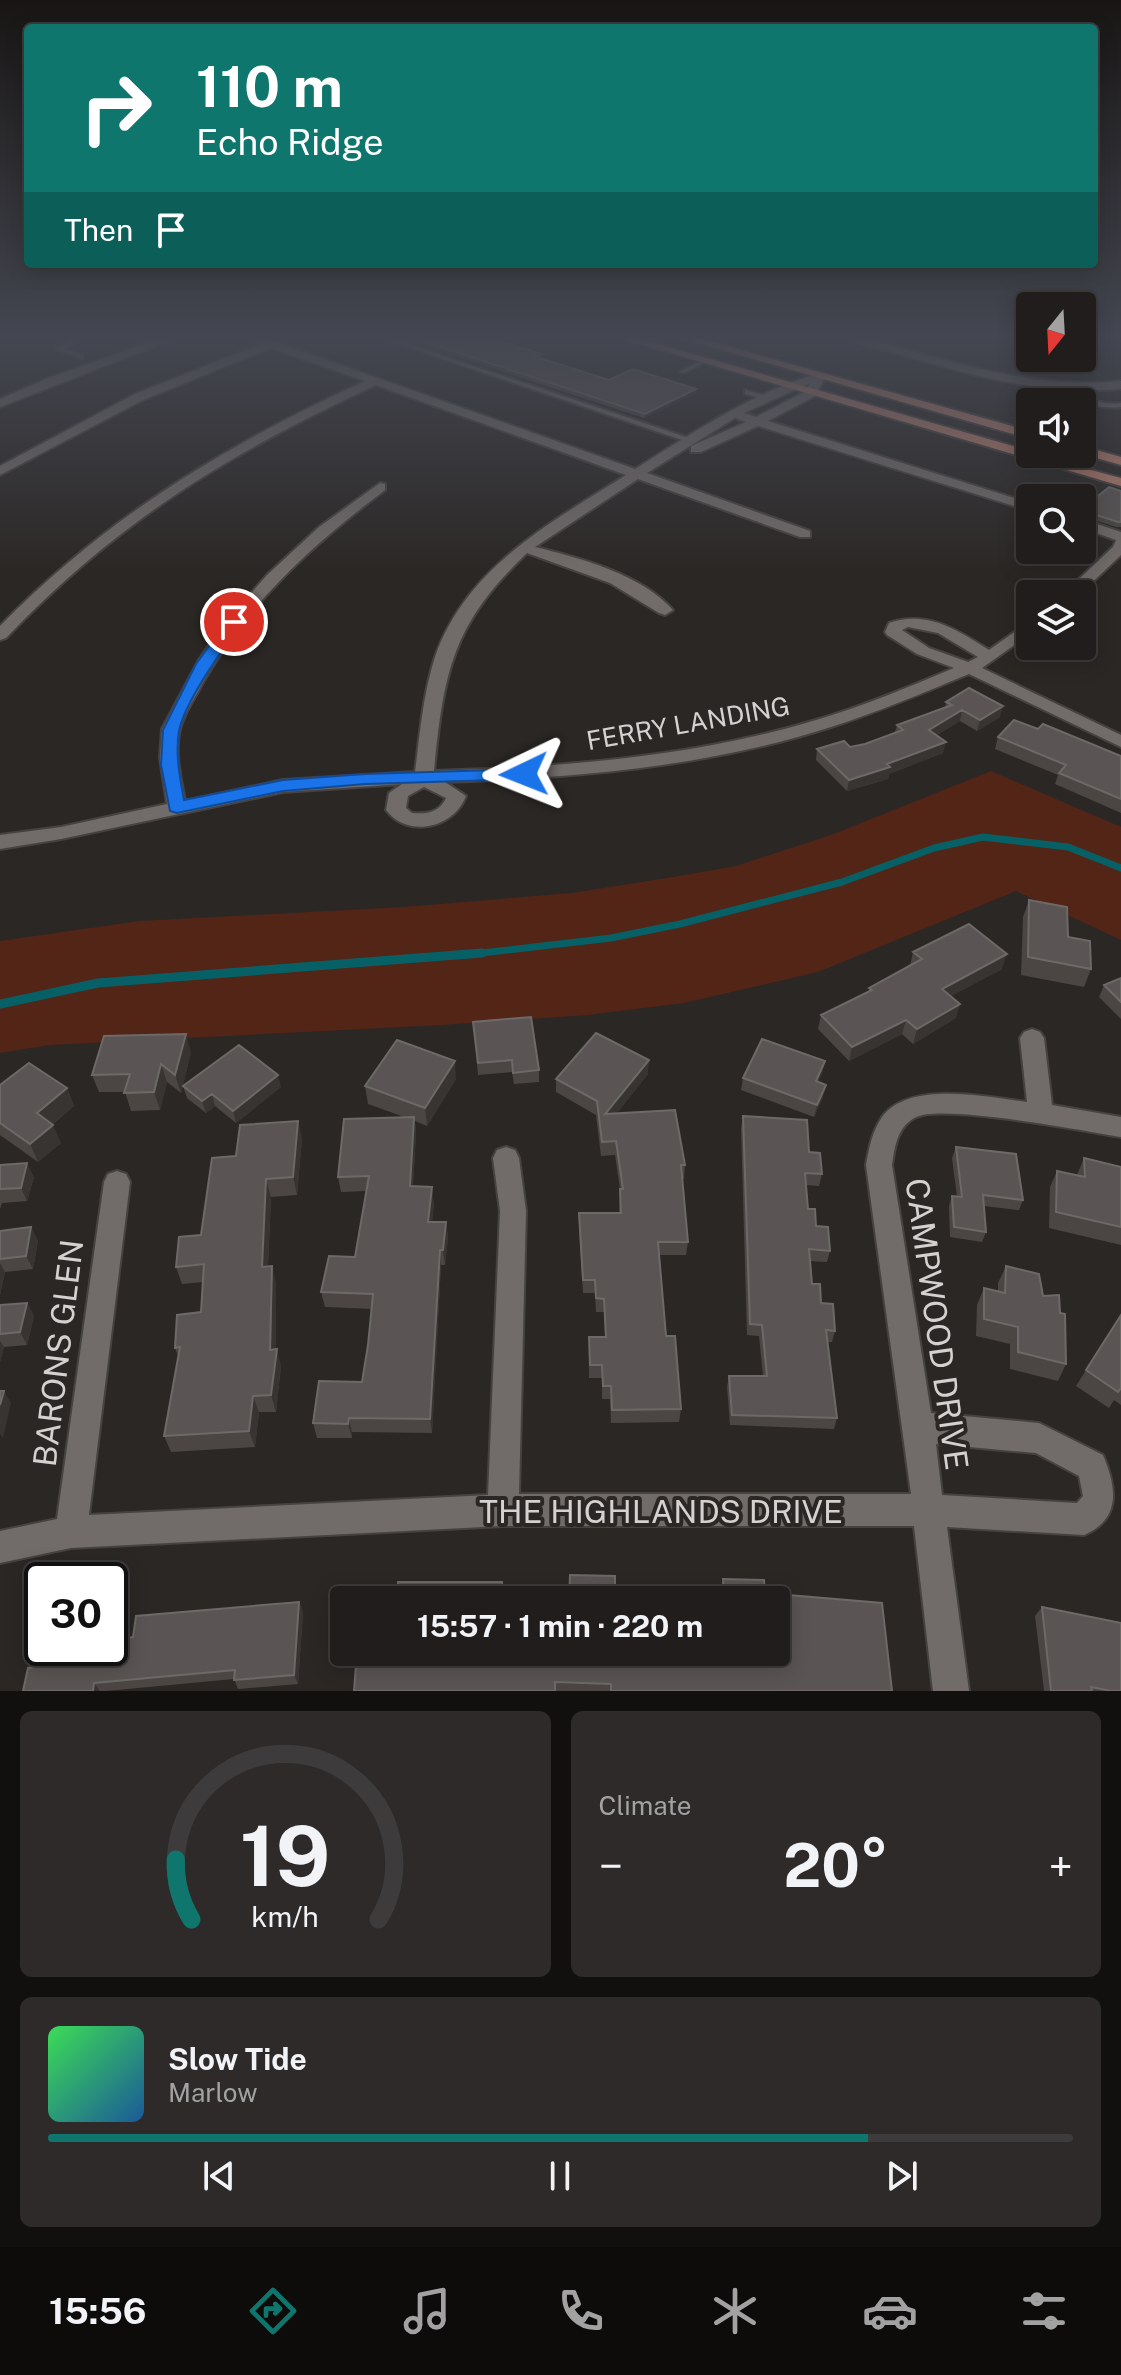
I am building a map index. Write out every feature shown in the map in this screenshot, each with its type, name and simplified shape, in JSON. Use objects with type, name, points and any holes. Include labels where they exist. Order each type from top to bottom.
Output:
[{"type":"main road","points":[[884,414],[1121,482]]},
{"type":"main road","points":[[955,414],[1016,431]]},
{"type":"main road","points":[[1096,454],[1121,461]]},
{"type":"street","points":[[0,471],[107,414]]},
{"type":"street","points":[[0,635],[57,578],[156,498],[254,438],[305,414]]},
{"type":"street","points":[[468,414],[805,534]]},
{"type":"street","points":[[424,779],[434,701],[445,652],[466,613],[490,583],[523,548],[733,414],[1016,503]]},
{"type":"street","points":[[637,474],[771,414]]},
{"type":"street","points":[[177,807],[169,765],[171,730],[204,664],[263,586],[301,548],[380,487]]},
{"type":"street","points":[[1086,580],[1120,548],[1121,540],[1096,529]]},
{"type":"street","points":[[523,548],[554,555],[639,589],[665,610]]},
{"type":"street","points":[[990,657],[927,624],[911,621],[895,626],[893,632],[912,646],[969,668],[1121,742]]},
{"type":"street","name":"FERRY LANDING","points":[[0,842],[61,833],[283,786],[567,770],[750,743],[823,724],[969,668],[990,657],[1016,637]]},
{"type":"street","points":[[1032,1038],[1040,1112]]},
{"type":"street","name":"CAMPWOOD DRIVE","points":[[951,1691],[918,1427],[879,1165],[887,1127],[912,1106],[948,1104],[1040,1112],[1121,1127]]},
{"type":"street","points":[[503,1510],[513,1211],[506,1158]]},
{"type":"street","name":"BARONS GLEN","points":[[71,1532],[117,1182]]},
{"type":"street","name":"THE HIGHLANDS DRIVE","points":[[0,1547],[71,1532],[503,1510],[926,1510],[1084,1519],[1100,1501],[1092,1466],[1039,1438],[918,1427]]},
{"type":"lane","points":[[613,414],[691,440]]},
{"type":"lane","points":[[652,427],[663,422]]},
{"type":"shaded area","points":[[991,771],[1121,827],[1121,940],[1016,891],[818,972],[684,1003],[587,1015],[49,1045],[0,1053],[0,941],[139,921],[404,907],[572,893],[679,876],[736,866],[831,835]]},
{"type":"building","points":[[1109,487],[1121,491],[1121,522],[1096,515],[1096,498]]},
{"type":"building","points":[[969,688],[1003,706],[980,720],[962,710],[929,730],[946,742],[887,764],[890,767],[849,780],[817,749],[844,741],[850,747],[865,744],[903,730],[897,725],[952,705],[946,702]]},
{"type":"building","points":[[1014,720],[1038,729],[1043,724],[1121,756],[1121,799],[1059,773],[1066,765],[998,737]]},
{"type":"building","points":[[1029,900],[1067,907],[1068,937],[1090,941],[1091,969],[1028,957]]},
{"type":"building","points":[[969,924],[1007,954],[942,989],[960,1004],[917,1029],[906,1020],[852,1047],[821,1015],[872,990],[869,988],[922,959],[913,952]]},
{"type":"building","points":[[1121,978],[1121,1002],[1104,985]]},
{"type":"building","points":[[531,1017],[539,1070],[513,1073],[512,1060],[478,1063],[473,1022]]},
{"type":"building","points":[[596,1033],[649,1060],[605,1114],[675,1110],[685,1165],[681,1165],[688,1242],[658,1242],[666,1336],[675,1336],[681,1409],[612,1410],[611,1386],[603,1386],[602,1365],[590,1365],[589,1337],[606,1337],[604,1299],[596,1298],[595,1280],[583,1280],[579,1213],[621,1213],[620,1189],[623,1189],[616,1141],[602,1142],[597,1101],[556,1079]]},
{"type":"building","points":[[186,1034],[175,1075],[161,1064],[154,1092],[124,1093],[130,1074],[92,1075],[104,1036]]},
{"type":"building","points":[[762,1039],[825,1061],[816,1081],[826,1085],[817,1105],[743,1078]]},
{"type":"building","points":[[397,1040],[455,1061],[425,1108],[365,1086]]},
{"type":"building","points":[[239,1045],[278,1075],[233,1111],[212,1094],[202,1101],[183,1086]]},
{"type":"building","points":[[29,1063],[67,1088],[37,1113],[53,1125],[30,1144],[0,1123],[0,1085]]},
{"type":"building","points":[[743,1116],[807,1120],[809,1152],[820,1153],[822,1174],[805,1173],[808,1209],[815,1209],[816,1226],[828,1227],[830,1251],[809,1249],[812,1284],[820,1284],[821,1303],[833,1304],[835,1331],[826,1330],[837,1418],[732,1415],[729,1376],[767,1376],[762,1325],[750,1324]]},
{"type":"building","points":[[414,1117],[410,1186],[432,1187],[428,1222],[446,1222],[443,1250],[440,1250],[430,1419],[349,1418],[348,1424],[313,1423],[319,1381],[362,1382],[368,1345],[373,1294],[321,1292],[329,1256],[355,1257],[369,1176],[338,1177],[344,1119]]},
{"type":"building","points":[[298,1121],[293,1177],[266,1179],[262,1267],[272,1266],[270,1350],[277,1349],[271,1395],[253,1396],[249,1431],[164,1436],[180,1347],[175,1348],[177,1315],[201,1312],[204,1264],[176,1267],[179,1237],[201,1235],[212,1158],[236,1156],[240,1125]]},
{"type":"building","points":[[956,1147],[1016,1154],[1023,1200],[983,1195],[986,1232],[954,1227],[952,1196],[962,1197]]},
{"type":"building","points":[[1084,1158],[1121,1167],[1121,1227],[1056,1212],[1057,1171],[1085,1177]]},
{"type":"building","points":[[27,1163],[21,1188],[0,1189],[0,1165]]},
{"type":"building","points":[[31,1227],[26,1256],[0,1259],[0,1231]]},
{"type":"building","points":[[1006,1266],[1039,1274],[1043,1296],[1059,1295],[1060,1313],[1065,1314],[1066,1364],[1018,1352],[1018,1327],[984,1319],[984,1288],[1005,1293]]},
{"type":"building","points":[[27,1303],[20,1332],[0,1334],[0,1305]]},
{"type":"building","points":[[1121,1315],[1121,1388],[1118,1392],[1086,1370]]},
{"type":"building","points":[[570,1575],[615,1576],[615,1586],[570,1586]]},
{"type":"building","points":[[723,1579],[764,1580],[764,1586],[723,1586]]},
{"type":"building","points":[[398,1582],[502,1582],[502,1586],[398,1586]]},
{"type":"building","points":[[790,1595],[882,1603],[892,1691],[611,1691],[611,1684],[555,1682],[555,1691],[354,1691],[356,1666],[790,1666]]},
{"type":"building","points":[[299,1602],[294,1675],[234,1680],[235,1670],[94,1683],[93,1691],[23,1691],[28,1668],[128,1666],[128,1638],[133,1637],[136,1616]]},
{"type":"building","points":[[1042,1607],[1121,1623],[1121,1691],[1091,1687],[1092,1691],[1051,1691]]},
{"type":"waterway","points":[[480,953],[611,938],[680,924],[842,882],[934,848],[983,837],[1068,847],[1121,868]]},
{"type":"waterway","points":[[0,1004],[98,983],[480,953]]},
{"type":"waterway","points":[[464,955],[480,953]]},
{"type":"route","points":[[234,622],[204,664],[171,730],[169,765],[177,807],[283,786],[365,779],[524,774]]}]
